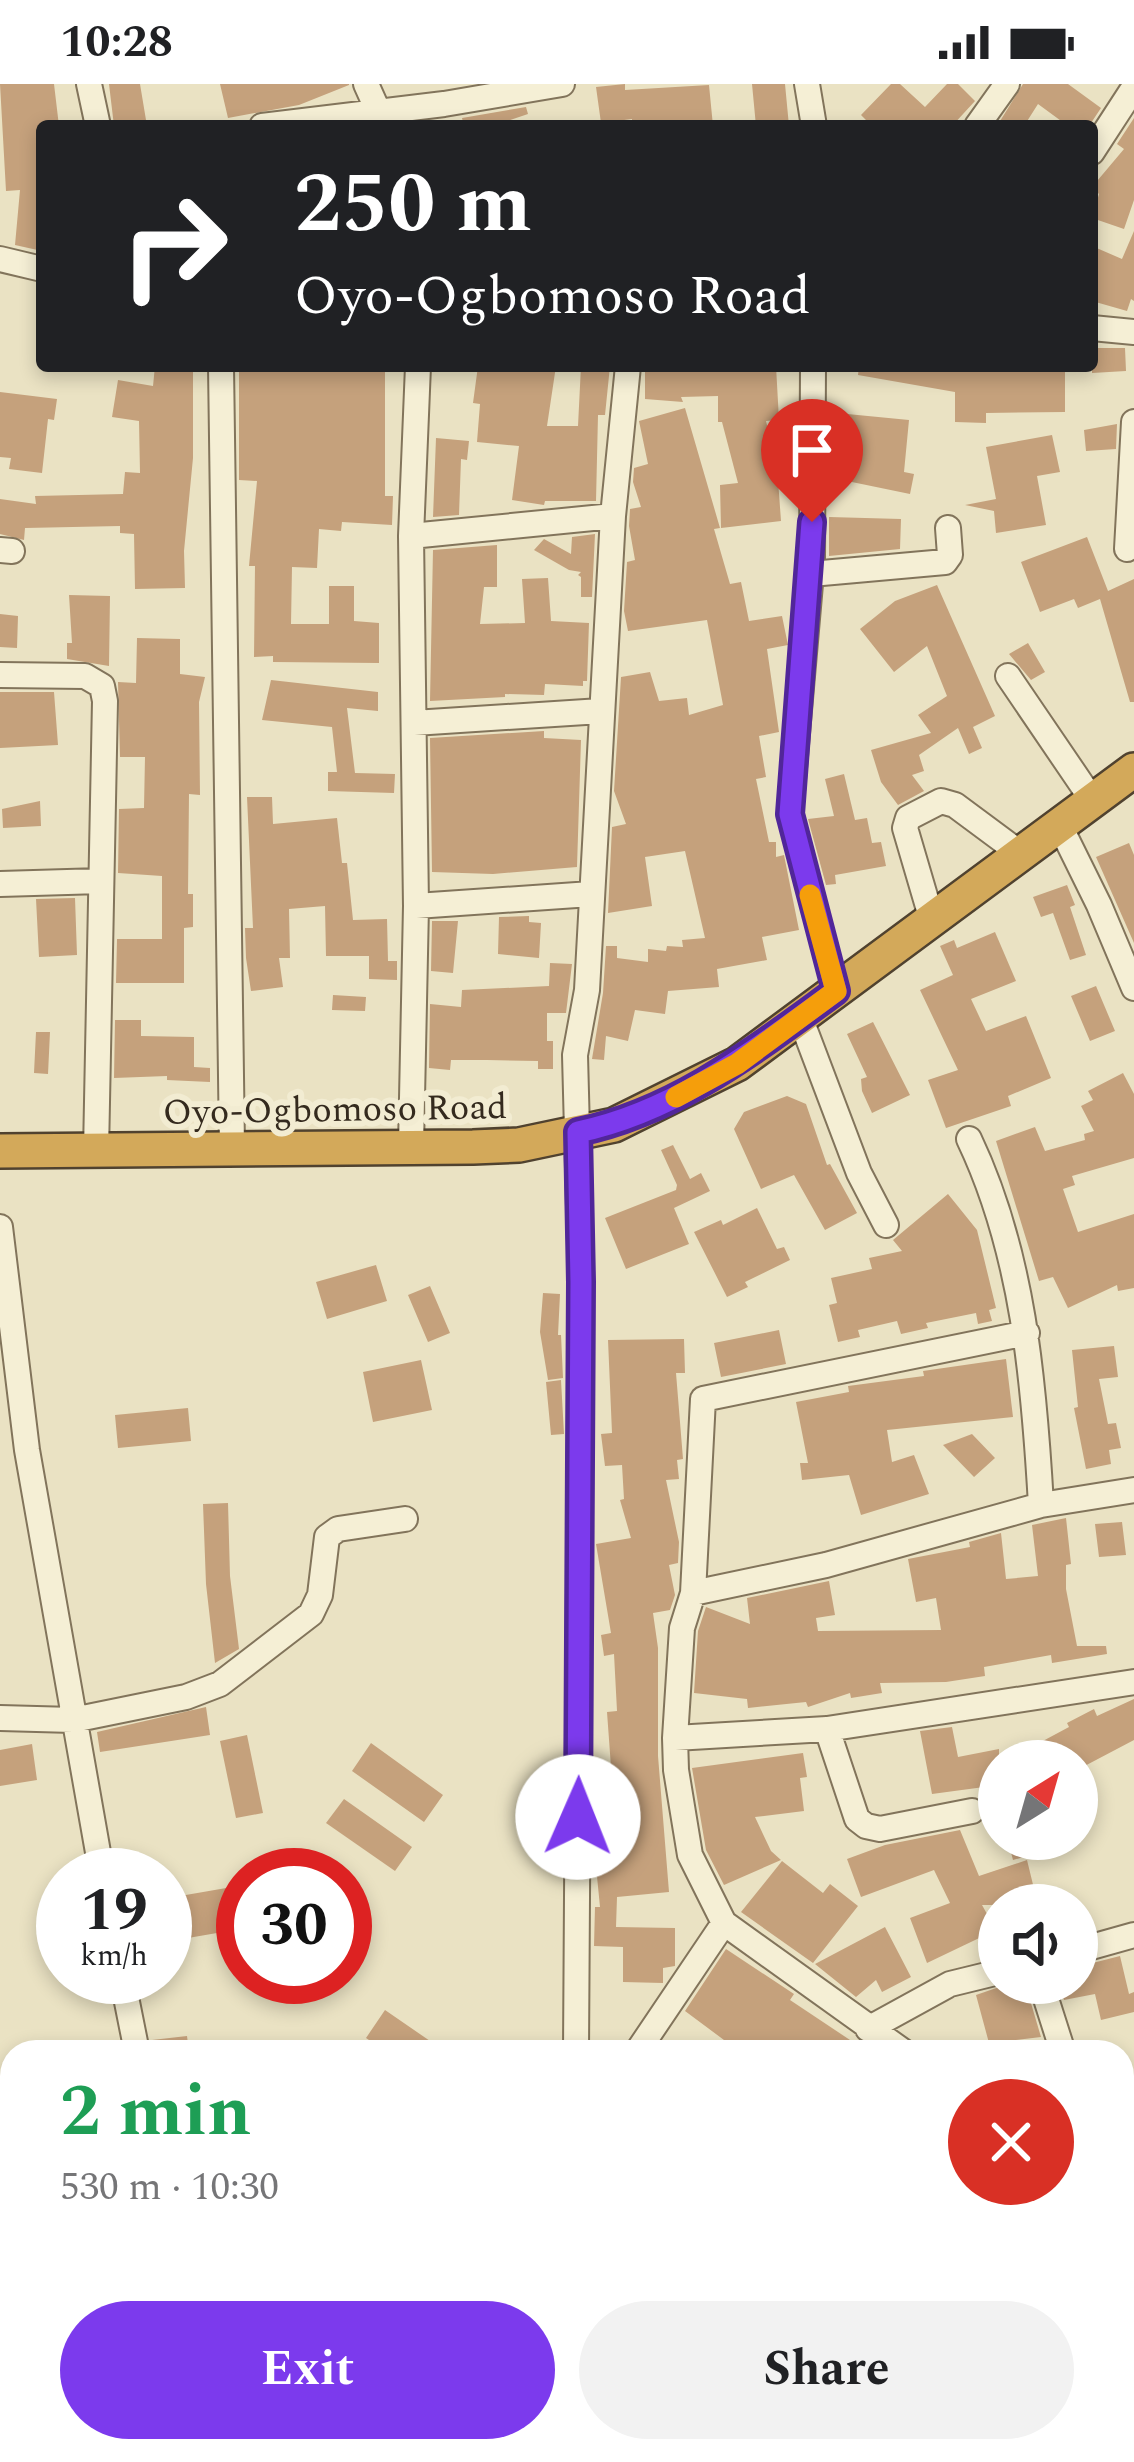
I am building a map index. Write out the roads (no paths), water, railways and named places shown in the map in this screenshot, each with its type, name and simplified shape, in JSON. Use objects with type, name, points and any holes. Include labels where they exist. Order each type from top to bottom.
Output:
[{"type":"highway","name":"Oyo-Ogbomoso Road","points":[[0,1150],[519,1145],[614,1125],[737,1064],[1134,770]]},
{"type":"street","points":[[88,84],[97,120]]},
{"type":"street","points":[[366,84],[379,113]]},
{"type":"street","points":[[353,120],[562,84]]},
{"type":"street","points":[[807,84],[813,120]]},
{"type":"street","points":[[981,120],[1006,84]]},
{"type":"street","points":[[1098,142],[1128,90]]},
{"type":"street","points":[[0,260],[36,267]]},
{"type":"street","points":[[1098,329],[1134,332]]},
{"type":"street","points":[[221,372],[232,1148]]},
{"type":"street","points":[[411,1146],[416,906],[411,536],[418,372]]},
{"type":"street","points":[[575,2040],[581,1282],[575,1055],[587,990],[601,711],[627,372]]},
{"type":"street","points":[[813,372],[811,574],[790,814],[836,991]]},
{"type":"street","points":[[1126,549],[1134,422]]},
{"type":"street","points":[[411,536],[614,516]]},
{"type":"street","points":[[811,574],[945,562],[950,555],[948,528]]},
{"type":"street","points":[[0,675],[85,676],[102,686],[96,1152]]},
{"type":"street","points":[[1008,676],[1093,801]]},
{"type":"street","points":[[414,723],[601,711]]},
{"type":"street","points":[[932,920],[905,828],[908,818],[941,801],[955,805],[1021,854]]},
{"type":"street","points":[[1060,826],[1134,988]]},
{"type":"street","points":[[0,884],[101,881]]},
{"type":"street","points":[[416,906],[591,894]]},
{"type":"street","points":[[800,1017],[860,1173],[886,1225]]},
{"type":"street","points":[[969,1138],[995,1200],[1027,1333],[1041,1505]]},
{"type":"street","points":[[0,1227],[27,1450],[97,1848]]},
{"type":"street","points":[[885,2040],[724,1923],[690,1855],[675,1738],[682,1628],[693,1594],[703,1399],[1027,1333]]},
{"type":"street","points":[[693,1594],[826,1565],[1041,1505],[1134,1490]]},
{"type":"street","points":[[0,1718],[73,1720],[186,1697],[220,1684],[311,1614],[320,1595],[327,1537],[338,1529],[405,1519]]},
{"type":"street","points":[[675,1738],[827,1729],[1134,1682]]},
{"type":"street","points":[[827,1729],[857,1820],[866,1826],[880,1828],[971,1811]]},
{"type":"street","points":[[1124,1938],[1134,1913]]},
{"type":"street","points":[[645,2040],[724,1923]]},
{"type":"street","points":[[868,2029],[950,1984],[978,1977]]},
{"type":"street","points":[[127,2004],[134,2040]]},
{"type":"street","points":[[1048,2004],[1059,2040]]}]
